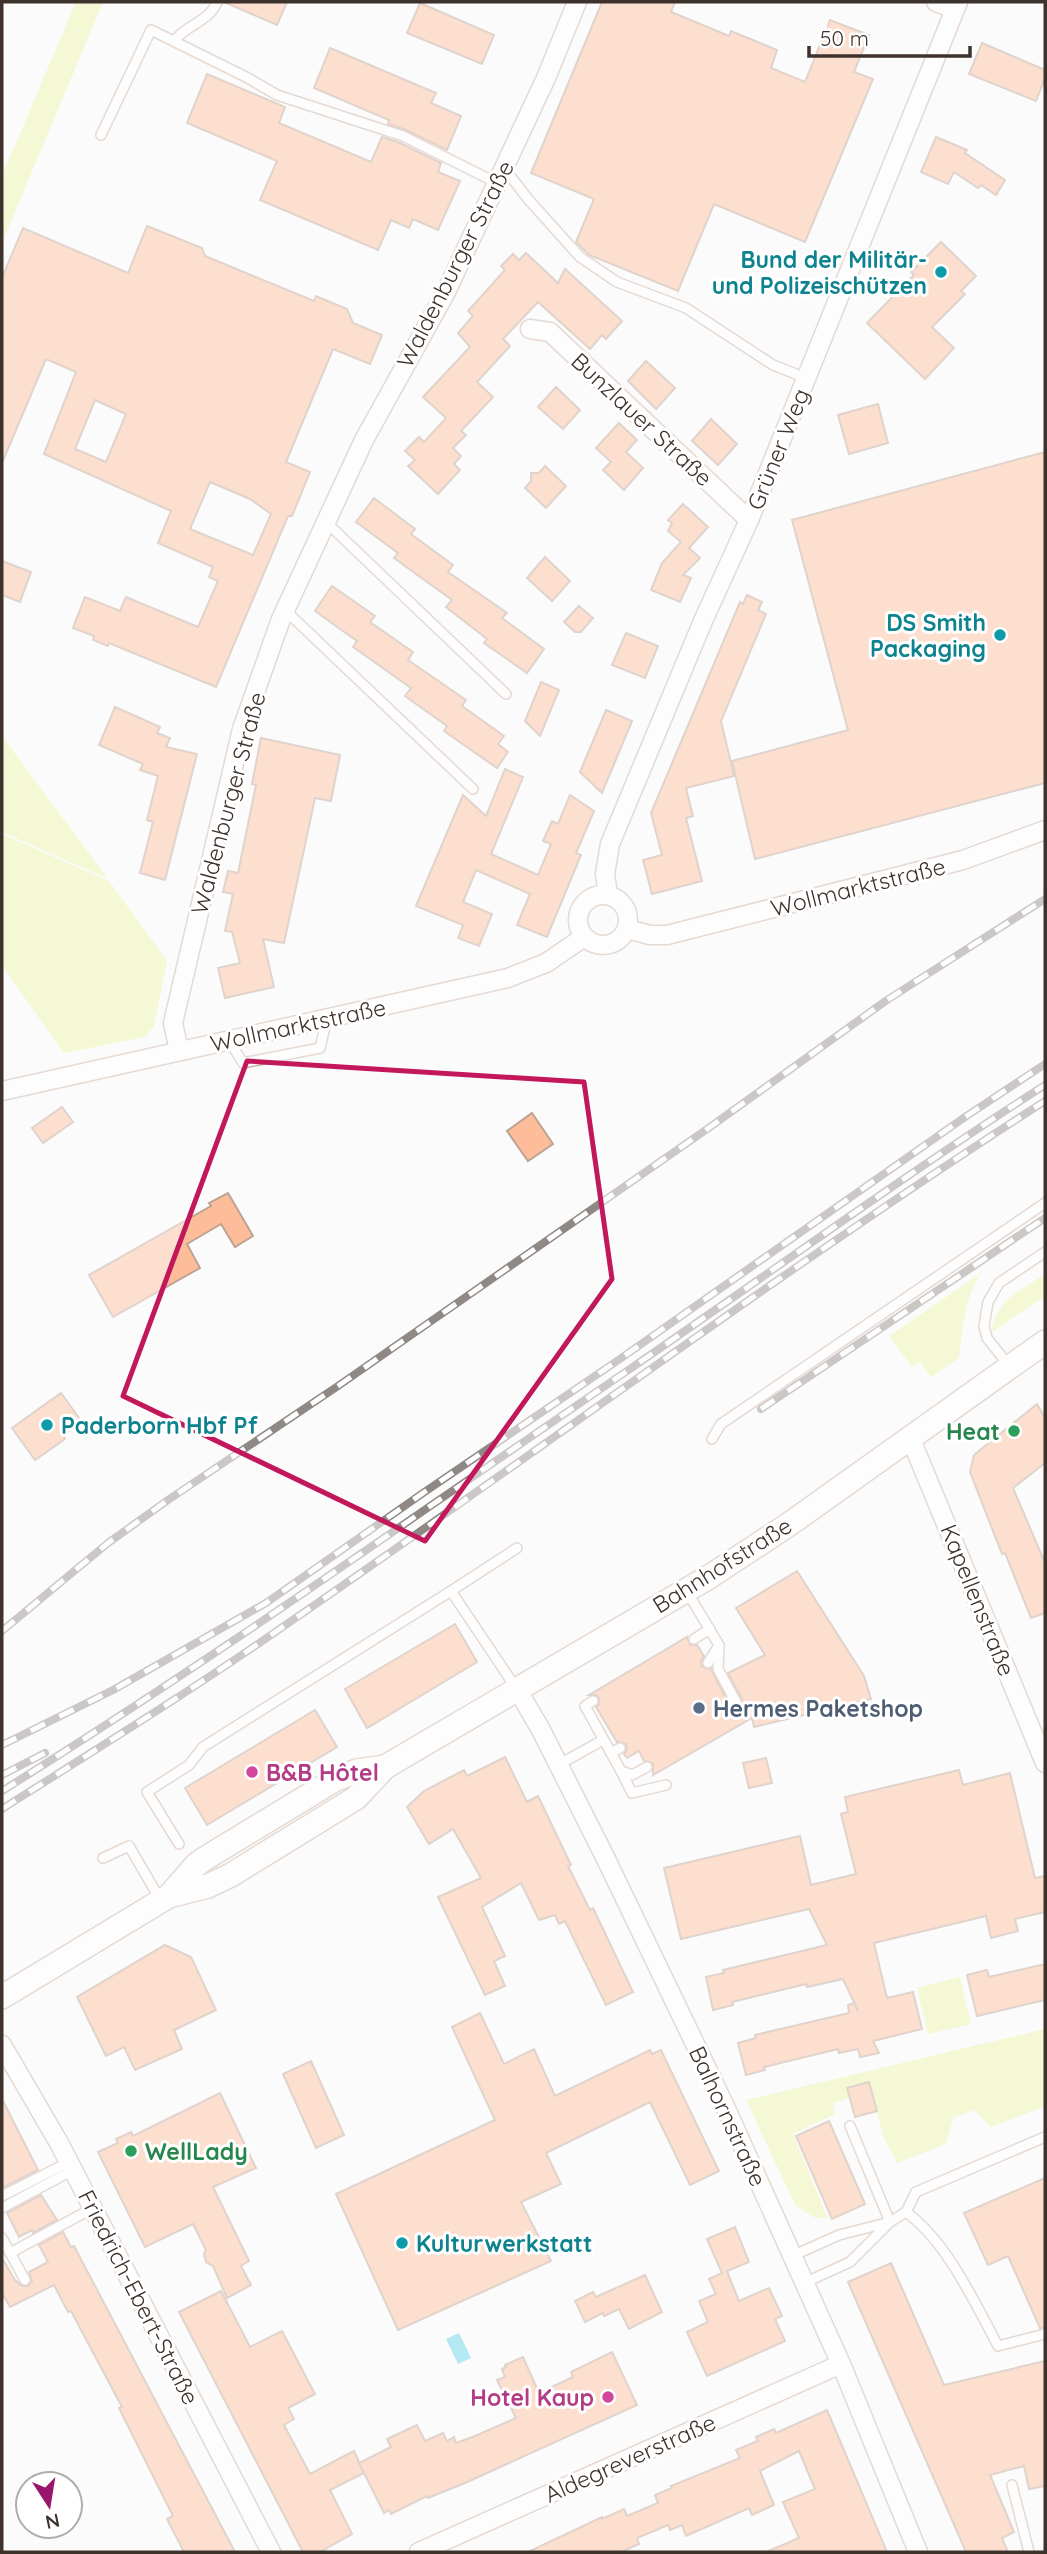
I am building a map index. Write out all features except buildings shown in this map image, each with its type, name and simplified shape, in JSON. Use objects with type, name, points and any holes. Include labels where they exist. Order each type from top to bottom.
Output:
[{"type":"main road","name":"Bahnhofstraße","points":[[2,1997],[165,1898],[208,1886],[231,1875],[356,1798],[385,1767],[686,1590],[788,1525],[1045,1342]]},
{"type":"street","name":"Waldenburger Straße","points":[[179,1051],[173,1024],[237,753],[285,610],[363,440],[446,292],[546,78],[577,2]]},
{"type":"street","points":[[936,2],[957,5]]},
{"type":"street","name":"Grüner Weg","points":[[608,895],[605,874],[610,844],[703,621],[749,520],[957,5]]},
{"type":"street","name":"Bunzlauer Straße","points":[[530,329],[550,332],[749,520]]},
{"type":"street","name":"Wollmarktstraße","points":[[627,929],[650,935],[667,935],[963,860],[1045,830]]},
{"type":"street","points":[[608,895],[618,900],[625,908],[627,929],[619,939],[608,945],[595,944],[584,937],[579,926],[579,914],[585,902],[596,896],[608,895]]},
{"type":"street","name":"Wollmarktstraße","points":[[2,1091],[525,973],[546,963],[584,937]]},
{"type":"street","name":"Kapellenstraße","points":[[910,1437],[1045,1763]]},
{"type":"street","name":"Balhornstraße","points":[[517,1689],[616,1879],[723,2102],[841,2364],[919,2552]]},
{"type":"street","name":"Friedrich-Ebert-Straße","points":[[2,2045],[71,2166],[271,2552]]},
{"type":"street","name":"Aldegreverstraße","points":[[419,2552],[841,2364]]},
{"type":"lane","points":[[174,41],[189,27],[213,12],[218,2]]},
{"type":"lane","points":[[101,135],[151,30],[276,95],[403,136],[501,176],[527,199],[580,257],[617,282],[686,308],[774,365],[806,378]]},
{"type":"lane","points":[[326,523],[506,695]]},
{"type":"lane","points":[[285,610],[473,789]]},
{"type":"lane","points":[[229,1040],[243,1063],[320,1048],[327,1018]]},
{"type":"lane","points":[[712,1439],[721,1424],[1045,1203]]},
{"type":"lane","points":[[1010,1367],[987,1338],[984,1326],[988,1302],[999,1283],[1045,1252]]},
{"type":"lane","points":[[179,1844],[147,1792],[189,1765],[203,1747],[517,1548]]},
{"type":"lane","points":[[686,1590],[719,1645],[718,1669],[736,1702]]},
{"type":"lane","points":[[451,1591],[517,1689]]},
{"type":"lane","points":[[694,1639],[710,1629]]},
{"type":"lane","points":[[708,1663],[719,1645]]},
{"type":"lane","points":[[593,1701],[585,1706],[601,1725],[603,1740],[632,1793],[666,1785]]},
{"type":"lane","points":[[558,1765],[603,1740]]},
{"type":"lane","points":[[611,1753],[620,1748]]},
{"type":"lane","points":[[621,1771],[632,1775],[647,1767]]},
{"type":"lane","points":[[103,1858],[128,1846],[165,1898]]},
{"type":"lane","points":[[850,2126],[890,2222]]},
{"type":"lane","points":[[804,2283],[850,2262],[890,2222],[906,2212],[916,2192],[1045,2137]]},
{"type":"lane","points":[[2,2196],[71,2166]]},
{"type":"lane","points":[[2,2208],[71,2166]]},
{"type":"lane","points":[[10,2253],[93,2208]]},
{"type":"lane","points":[[906,2212],[920,2222],[959,2275],[998,2346],[1045,2334]]},
{"type":"lane","points":[[792,2256],[839,2235],[890,2222]]},
{"type":"lane","points":[[2,2238],[25,2280]]},
{"type":"lane","points":[[1012,2485],[1029,2552]]},
{"type":"highlighted area","points":[[247,1061],[584,1082],[612,1279],[425,1541],[123,1396]]},
{"type":"green space","points":[[76,2],[103,2],[2,243],[2,176]]},
{"type":"green space","points":[[2,736],[108,879],[2,832],[2,780],[15,771],[2,779]]},
{"type":"green space","points":[[2,834],[109,881],[167,961],[154,1026],[145,1037],[64,1053],[2,966]]},
{"type":"green space","points":[[981,1273],[968,1303],[959,1358],[931,1377],[920,1362],[912,1367],[889,1336]]},
{"type":"green space","points":[[1045,1274],[1045,1296],[992,1332],[994,1321],[1004,1304]]},
{"type":"green space","points":[[960,1977],[971,2024],[928,2034],[917,1988]]},
{"type":"green space","points":[[1045,2029],[1045,2106],[991,2127],[974,2110],[953,2118],[946,2144],[897,2163],[883,2136],[869,2081],[847,2087],[849,2098],[833,2103],[835,2114],[793,2134],[828,2219],[813,2217],[795,2205],[746,2100]]},
{"type":"water","points":[[459,2333],[471,2358],[458,2364],[446,2339]]},
{"type":"railway","points":[[2,1631],[108,1543],[168,1500],[338,1386],[887,1000],[1045,899]]},
{"type":"railway","points":[[2,1745],[113,1690],[266,1603],[1045,1064]]},
{"type":"railway","points":[[2,1791],[239,1637],[887,1190],[1045,1085]]},
{"type":"railway","points":[[2,1809],[249,1650],[757,1294],[1045,1101]]},
{"type":"railway","points":[[761,1409],[1045,1218]]},
{"type":"railway","points":[[2,1775],[45,1753]]},
{"type":"place","name":"Bund der Militär- und Polizeischützen","points":[[941,272]]},
{"type":"place","name":"DS Smith Packaging","points":[[1000,635]]},
{"type":"place","name":"Paderborn Hbf Pf","points":[[47,1425]]},
{"type":"place","name":"Heat","points":[[1014,1431]]},
{"type":"place","name":"Hermes Paketshop","points":[[699,1708]]},
{"type":"place","name":"B&B Hôtel","points":[[252,1772]]},
{"type":"place","name":"WellLady","points":[[131,2151]]},
{"type":"place","name":"Kulturwerkstatt","points":[[402,2243]]},
{"type":"place","name":"Hotel Kaup","points":[[608,2397]]}]
